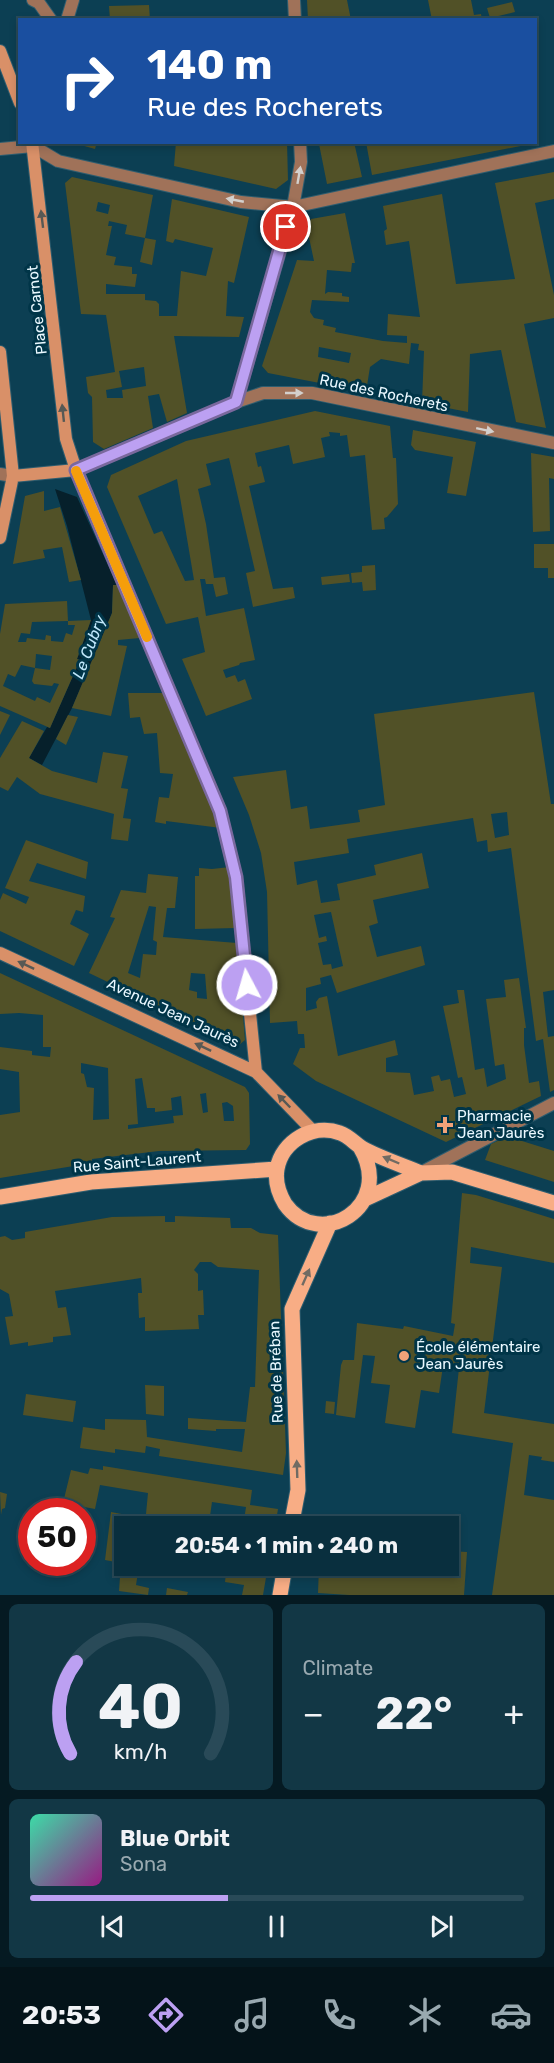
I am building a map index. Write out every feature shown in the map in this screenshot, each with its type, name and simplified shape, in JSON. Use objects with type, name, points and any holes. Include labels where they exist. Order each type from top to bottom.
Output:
[{"type":"main road","points":[[0,51],[18,99]]},
{"type":"main road","name":"Place Carnot","points":[[32,144],[66,439],[76,470],[220,811],[236,877],[256,1072]]},
{"type":"main road","points":[[0,352],[13,476],[0,538]]},
{"type":"main road","points":[[13,476],[76,470]]},
{"type":"main road","name":"Avenue Jean Jaurès","points":[[0,953],[256,1072],[313,1131]]},
{"type":"main road","points":[[326,1130],[339,1132],[351,1138],[360,1147],[368,1159],[371,1173],[370,1186],[365,1199],[351,1216],[330,1223],[315,1223],[301,1218],[289,1209],[281,1197],[277,1183],[277,1168],[289,1144],[313,1131],[326,1130]]},
{"type":"main road","points":[[360,1147],[421,1173]]},
{"type":"main road","name":"Rue Saint-Laurent","points":[[0,1197],[91,1182],[277,1168]]},
{"type":"main road","points":[[365,1199],[421,1173],[452,1172],[554,1203]]},
{"type":"main road","name":"Rue de Bréban","points":[[293,1516],[298,1490],[292,1310],[330,1223]]},
{"type":"main road","points":[[280,1595],[283,1576]]},
{"type":"street","points":[[68,18],[73,0]]},
{"type":"street","points":[[294,0],[294,18]]},
{"type":"street","points":[[37,1],[50,18]]},
{"type":"street","points":[[0,149],[32,144],[58,161],[241,202],[293,207],[554,151]]},
{"type":"street","points":[[236,402],[293,207],[301,162],[300,144]]},
{"type":"street","name":"Rue des Rocherets","points":[[76,470],[236,402],[263,393],[312,393],[554,443]]},
{"type":"street","points":[[0,474],[13,476]]},
{"type":"street","points":[[421,1173],[554,1103]]},
{"type":"water","name":"Le Cubry","points":[[55,489],[77,497],[117,585],[113,585],[112,613],[72,708],[42,765],[29,758],[47,727],[50,728],[80,660],[77,659],[91,620]]},
{"type":"building","points":[[307,0],[347,0],[351,18],[308,18]]},
{"type":"building","points":[[428,0],[471,0],[474,15],[481,14],[482,18],[432,18]]},
{"type":"building","points":[[512,2],[515,12],[490,18],[487,8]]},
{"type":"building","points":[[149,5],[150,18],[110,18],[109,6]]},
{"type":"building","points":[[77,144],[96,144],[95,149]]},
{"type":"building","points":[[176,144],[233,146],[233,144],[287,144],[288,180],[276,189],[174,166]]},
{"type":"building","points":[[319,144],[354,144],[362,177],[327,184]]},
{"type":"building","points":[[366,144],[531,144],[372,175]]},
{"type":"building","points":[[554,172],[554,199],[535,203],[554,295],[554,318],[524,324],[546,428],[516,422],[501,350],[470,354],[468,412],[422,403],[424,351],[418,350],[419,344],[411,343],[409,364],[381,359],[370,367],[366,392],[268,373],[262,366],[297,260],[314,261],[307,228],[311,219],[345,213],[355,263],[352,263],[351,272],[327,270],[325,294],[328,292],[342,293],[342,296],[349,297],[349,302],[312,300],[310,312],[314,318],[324,320],[323,325],[336,328],[335,332],[407,343],[407,336],[387,335],[388,314],[420,317],[409,241],[386,245],[384,231],[387,229],[383,206],[442,194],[456,284],[515,279],[495,183]],"holes":[[[319,347],[351,353],[349,363],[318,357]]]},
{"type":"building","points":[[72,177],[153,195],[145,238],[125,234],[127,225],[109,221],[108,226],[112,226],[106,255],[116,257],[114,265],[132,267],[132,274],[137,274],[135,287],[106,284],[106,294],[145,294],[145,300],[156,301],[159,304],[159,316],[177,316],[181,271],[206,276],[213,248],[175,239],[173,243],[166,241],[172,199],[249,217],[234,283],[228,281],[226,316],[244,317],[239,337],[174,336],[187,413],[167,422],[159,394],[148,396],[153,428],[104,449],[93,442],[92,397],[88,393],[86,377],[115,372],[106,315],[81,314],[65,183]],"holes":[[[98,202],[110,205],[108,214],[96,211]],[[144,367],[146,386],[122,390],[123,398],[107,398],[106,390],[122,387],[119,371]]]},
{"type":"building","points":[[145,238],[156,240],[152,265],[140,262]]},
{"type":"building","points":[[315,411],[390,426],[393,458],[396,458],[398,504],[384,518],[385,529],[372,530],[365,455],[350,457],[347,435],[340,436],[340,433],[329,432],[330,436],[321,438],[325,457],[293,464],[289,445],[255,453],[265,482],[249,486],[273,589],[293,587],[295,598],[253,607],[246,573],[255,571],[229,458],[206,464],[211,485],[198,489],[214,578],[225,577],[228,594],[216,597],[213,584],[206,584],[205,579],[200,579],[206,616],[244,608],[255,660],[223,670],[226,678],[235,675],[238,682],[245,679],[252,699],[206,716],[182,659],[205,652],[198,617],[166,624],[107,487],[111,475],[186,441]],"holes":[[[177,479],[194,580],[185,581],[162,531],[154,534],[138,496]]]},
{"type":"building","points":[[413,430],[476,442],[466,496],[447,493],[453,457],[415,450],[411,445]]},
{"type":"building","points":[[531,453],[554,457],[554,479],[549,478],[550,531],[533,532]]},
{"type":"building","points":[[44,491],[44,511],[60,507],[81,580],[69,582],[62,547],[43,550],[45,558],[13,564],[25,496]]},
{"type":"building","points":[[534,544],[554,544],[554,578],[548,578],[548,568],[534,568]]},
{"type":"building","points":[[375,565],[376,590],[363,591],[362,582],[352,583],[351,573],[362,572],[362,566]]},
{"type":"building","points":[[349,574],[350,582],[322,585],[321,577]]},
{"type":"building","points":[[113,585],[117,585],[140,638],[118,640],[118,645],[127,646],[111,716],[72,708],[112,613]]},
{"type":"building","points":[[67,601],[68,621],[91,620],[77,659],[80,660],[50,728],[0,706],[0,634],[5,604]],"holes":[[[68,621],[68,625],[75,625],[72,635],[66,633],[63,642],[51,641],[51,636],[46,635],[45,640],[27,638],[26,642],[18,642],[21,633],[30,634],[32,622]],[[36,654],[52,656],[50,670],[35,668]],[[21,665],[35,668],[32,681],[34,684],[52,686],[54,683],[59,684],[50,703],[37,697],[35,701],[3,686],[8,674],[15,677]]]},
{"type":"building","points":[[534,692],[551,804],[554,804],[554,990],[543,992],[548,1037],[554,1036],[554,1090],[550,1092],[543,1039],[536,1041],[511,848],[488,852],[487,840],[477,842],[473,818],[347,839],[349,853],[294,862],[297,885],[317,880],[321,903],[340,900],[337,884],[376,875],[374,865],[422,853],[429,888],[373,900],[378,923],[369,926],[377,957],[421,946],[425,965],[337,993],[331,975],[320,978],[321,984],[306,988],[306,1011],[317,1008],[316,1002],[319,998],[327,996],[338,1056],[395,1040],[398,1055],[386,1058],[386,1072],[410,1073],[414,1095],[434,1091],[431,1077],[439,1075],[441,1081],[450,1079],[454,1097],[466,1094],[462,1077],[458,1078],[443,1006],[459,1003],[457,990],[464,990],[475,1070],[484,1068],[487,1087],[506,1079],[504,1064],[495,1066],[486,999],[506,997],[504,980],[519,978],[526,1028],[524,1028],[524,1045],[529,1083],[539,1081],[541,1096],[446,1142],[316,1081],[293,1064],[300,1048],[305,1048],[304,1034],[298,1034],[297,1021],[270,1023],[267,892],[261,853],[249,815],[233,777],[286,770],[291,809],[307,806],[310,829],[360,822],[358,810],[385,805],[374,714]],"holes":[[[507,812],[509,835],[495,838],[491,814]],[[331,912],[343,966],[332,969],[331,964],[323,965],[318,943],[327,941],[326,936],[319,938],[314,915]]]},
{"type":"building","points":[[128,693],[164,693],[221,828],[166,821],[166,824],[155,822],[159,797],[169,798],[173,774],[160,773],[157,733],[144,734],[140,717],[130,718]]},
{"type":"building","points":[[0,711],[10,715],[0,735]]},
{"type":"building","points":[[68,715],[78,717],[66,745],[56,739]]},
{"type":"building","points":[[22,721],[44,731],[29,758],[52,771],[97,783],[103,752],[128,756],[121,788],[128,789],[123,818],[131,819],[128,841],[111,839],[114,814],[40,794],[17,777],[8,791],[0,787],[0,758]]},
{"type":"building","points":[[26,840],[88,862],[86,879],[37,863],[29,881],[85,896],[83,912],[76,910],[70,924],[89,934],[74,966],[0,931],[0,900],[3,893],[26,904],[29,897],[5,888]]},
{"type":"building","points":[[230,867],[236,928],[195,929],[195,876],[199,876],[199,868]]},
{"type":"building","points":[[148,874],[178,877],[175,908],[167,908],[163,937],[237,943],[245,1040],[239,1045],[89,973],[115,918],[110,917],[121,890],[146,893]],"holes":[[[149,906],[156,907],[153,940],[157,942],[156,955],[143,954],[140,978],[128,973]],[[191,973],[205,974],[207,999],[197,998],[197,992],[189,990]]]},
{"type":"building","points":[[0,973],[245,1087],[249,1093],[250,1144],[246,1150],[159,1151],[92,1159],[92,1163],[0,1178],[0,1115],[20,1112],[19,1072],[0,1069],[0,1047],[32,1051],[32,1055],[50,1057],[51,1047],[43,1047],[43,1015],[0,1014]],"holes":[[[81,1063],[108,1068],[109,1119],[93,1120],[94,1088],[87,1087],[84,1074],[81,1073]],[[142,1078],[147,1108],[155,1108],[155,1112],[172,1110],[171,1098],[181,1096],[183,1115],[173,1116],[174,1123],[128,1129],[128,1125],[138,1124],[135,1079]],[[206,1093],[208,1112],[203,1113],[200,1094]],[[227,1102],[233,1106],[234,1121],[224,1121],[222,1103]]]},
{"type":"building","points":[[521,1130],[522,1141],[554,1151],[554,1182],[485,1160],[491,1144]]},
{"type":"building","points":[[462,1193],[476,1195],[554,1219],[554,1263],[471,1247],[470,1263],[502,1267],[484,1413],[554,1424],[554,1462],[529,1455],[524,1495],[554,1500],[554,1595],[492,1595],[513,1443],[452,1433],[459,1368],[443,1366],[439,1393],[421,1390],[415,1428],[385,1423],[390,1385],[371,1383],[375,1356],[363,1355],[355,1418],[336,1415],[341,1365],[343,1360],[354,1360],[357,1323],[403,1329],[404,1326],[453,1336],[455,1324],[451,1323]]},
{"type":"building","points":[[165,1216],[165,1222],[175,1222],[175,1216],[230,1218],[231,1228],[251,1228],[260,1233],[278,1235],[286,1453],[283,1475],[159,1456],[160,1449],[146,1446],[145,1453],[115,1449],[115,1453],[80,1448],[83,1427],[105,1430],[105,1419],[146,1420],[147,1437],[242,1452],[245,1429],[216,1429],[216,1431],[188,1429],[188,1418],[246,1422],[250,1387],[255,1387],[259,1270],[218,1267],[211,1262],[200,1262],[194,1270],[198,1274],[198,1291],[203,1290],[204,1315],[198,1315],[199,1329],[145,1331],[145,1317],[139,1318],[138,1293],[142,1293],[141,1278],[55,1291],[58,1308],[66,1307],[71,1335],[53,1337],[53,1342],[28,1346],[28,1342],[10,1345],[5,1317],[13,1316],[9,1294],[0,1289],[0,1237],[5,1236],[12,1240],[25,1238],[25,1232],[112,1217]]},
{"type":"building","points":[[145,1385],[164,1386],[164,1416],[146,1414]]},
{"type":"building","points":[[26,1394],[76,1401],[73,1422],[23,1415]]},
{"type":"building","points":[[326,1401],[335,1402],[334,1414],[325,1413]]},
{"type":"building","points":[[103,1466],[252,1490],[250,1505],[278,1509],[277,1516],[245,1516],[246,1507],[212,1502],[210,1516],[146,1514],[148,1493],[100,1485],[96,1504],[96,1498],[64,1498],[71,1470],[88,1474],[90,1468],[103,1470]]},
{"type":"building","points":[[0,1492],[7,1494],[5,1508],[2,1509],[1,1515]]},
{"type":"building","points":[[111,1512],[127,1515],[114,1516],[114,1562],[105,1560]]},
{"type":"building","points":[[459,1552],[467,1552],[464,1595],[318,1593],[319,1576],[459,1576]]},
{"type":"building","points":[[120,1576],[137,1576],[136,1585],[149,1588],[148,1595],[119,1591]]},
{"type":"building","points":[[226,1576],[266,1576],[263,1595],[242,1595],[244,1585],[225,1582]]},
{"type":"building","points":[[167,1588],[188,1592],[187,1595],[166,1595]]},
{"type":"slow traffic","points":[[76,471],[147,637]]},
{"type":"place","name":"Pharmacie Jean Jaurès","points":[[445,1125]]},
{"type":"place","name":"École élémentaire Jean Jaurès","points":[[404,1356]]},
{"type":"route","points":[[247,985],[236,877],[220,811],[76,470],[236,402],[286,227]]}]
